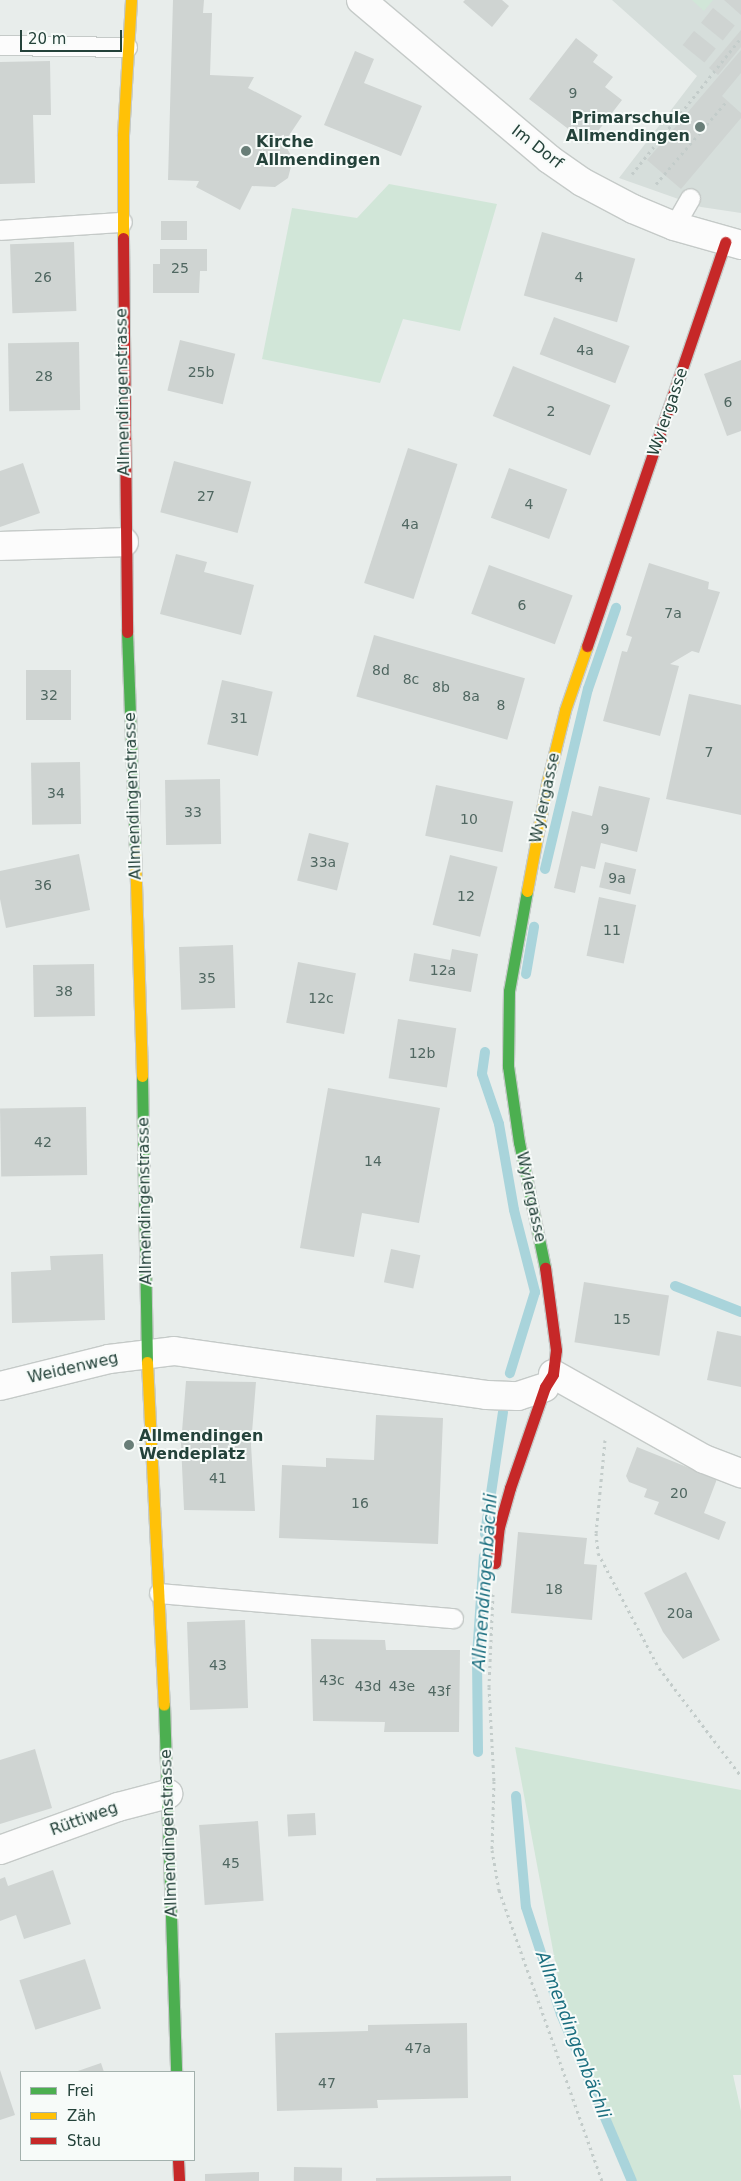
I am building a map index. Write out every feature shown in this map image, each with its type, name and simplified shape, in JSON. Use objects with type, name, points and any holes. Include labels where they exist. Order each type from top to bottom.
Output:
[{"type":"street","name":"Allmendingenstrasse","points":[[131,0],[127,47],[122,222],[124,542],[146,1179],[147,1352],[168,1794],[176,2071]]},
{"type":"street","name":"Im Dorf","points":[[361,0],[549,159],[590,186],[674,226],[733,243]]},
{"type":"street","name":"Wylergasse","points":[[495,1563],[500,1527],[510,1488],[549,1380],[555,1320],[519,1142],[508,1066],[509,991],[547,783],[564,710],[733,243]]},
{"type":"street","points":[[0,546],[124,542]]},
{"type":"street","points":[[147,1352],[174,1351],[486,1395],[518,1396],[549,1380],[603,1405],[704,1459],[741,1473]]},
{"type":"street","name":"Weidenweg","points":[[0,1386],[147,1352]]},
{"type":"street","name":"Rüttiweg","points":[[0,1850],[118,1807],[168,1794]]},
{"type":"street","points":[[178,2161],[178,2181]]},
{"type":"lane","points":[[0,45],[127,47]]},
{"type":"lane","points":[[674,226],[690,198]]},
{"type":"lane","points":[[0,230],[122,222]]},
{"type":"lane","points":[[159,1593],[453,1618]]},
{"type":"path","points":[[630,176],[741,38]]},
{"type":"path","points":[[653,188],[727,101]]},
{"type":"path","points":[[603,1405],[606,1429],[596,1533],[598,1553],[659,1668],[741,1776]]},
{"type":"path","points":[[495,1563],[489,1687],[494,1781],[492,1850],[499,1890],[602,2181]]},
{"type":"shaded area","name":"Primarschule Allmendingen","points":[[612,0],[741,0],[741,213],[701,207],[619,178],[697,76]]},
{"type":"green space","points":[[692,0],[713,0],[704,11]]},
{"type":"green space","points":[[389,184],[497,204],[460,331],[403,319],[380,383],[262,359],[292,208],[357,218]]},
{"type":"green space","points":[[515,1747],[741,1790],[741,2075],[733,2075],[741,2111],[741,2181],[636,2181],[563,2004]]},
{"type":"building","points":[[173,0],[204,0],[203,13],[212,13],[210,75],[254,77],[248,88],[302,116],[284,143],[293,159],[288,178],[275,187],[252,186],[240,210],[196,187],[199,181],[168,180]]},
{"type":"building","points":[[465,0],[502,0],[509,6],[492,27],[463,2]]},
{"type":"building","points":[[724,0],[741,0],[741,15]]},
{"type":"building","points":[[713,8],[735,26],[723,40],[701,23]]},
{"type":"building","points":[[741,30],[741,47],[718,75],[709,68]]},
{"type":"building","points":[[694,31],[716,49],[704,63],[683,45]]},
{"type":"building","points":[[576,38],[598,55],[593,62],[613,77],[605,87],[622,100],[588,144],[529,99]]},
{"type":"building","points":[[741,50],[741,73],[722,96],[741,113],[741,118],[681,189],[647,160]]},
{"type":"building","points":[[355,51],[374,59],[364,83],[422,106],[401,156],[324,125]]},
{"type":"building","points":[[50,61],[51,115],[33,115],[35,183],[0,184],[0,62]]},
{"type":"building","points":[[161,221],[187,221],[187,240],[161,240]]},
{"type":"building","points":[[542,232],[635,259],[617,322],[524,295]]},
{"type":"building","points":[[74,242],[76,311],[12,313],[10,244]]},
{"type":"building","points":[[160,249],[207,249],[207,271],[200,271],[199,293],[153,293],[153,264],[160,264]]},
{"type":"building","points":[[554,317],[630,346],[615,383],[540,354]]},
{"type":"building","points":[[180,340],[235,354],[223,404],[167,390]]},
{"type":"building","points":[[79,342],[80,410],[9,411],[8,343]]},
{"type":"building","points":[[741,360],[741,431],[727,436],[704,374]]},
{"type":"building","points":[[513,366],[610,405],[590,455],[493,416]]},
{"type":"building","points":[[408,448],[457,464],[414,599],[364,583]]},
{"type":"building","points":[[174,461],[251,482],[238,533],[160,512]]},
{"type":"building","points":[[23,463],[40,513],[0,527],[0,471]]},
{"type":"building","points":[[509,468],[567,489],[549,539],[491,518]]},
{"type":"building","points":[[176,554],[207,562],[204,572],[254,585],[241,635],[160,614]]},
{"type":"building","points":[[649,563],[709,582],[708,589],[720,592],[699,653],[692,651],[670,664],[679,666],[660,736],[603,721],[622,651],[627,652],[632,637],[626,635]]},
{"type":"building","points":[[489,565],[573,595],[555,644],[471,614]]},
{"type":"building","points":[[374,635],[525,678],[507,740],[356,697]]},
{"type":"building","points":[[26,670],[71,670],[71,720],[26,720]]},
{"type":"building","points":[[222,680],[273,692],[258,756],[207,744]]},
{"type":"building","points":[[689,694],[741,705],[741,815],[666,799]]},
{"type":"building","points":[[80,762],[81,824],[32,825],[31,763]]},
{"type":"building","points":[[220,779],[221,844],[166,845],[165,780]]},
{"type":"building","points":[[436,785],[513,801],[502,852],[425,836]]},
{"type":"building","points":[[599,786],[650,798],[637,852],[601,843],[595,869],[581,866],[575,893],[554,888],[572,811],[592,816]]},
{"type":"building","points":[[309,833],[349,843],[337,890],[297,881]]},
{"type":"building","points":[[79,854],[90,910],[6,928],[0,899],[0,871]]},
{"type":"building","points":[[450,855],[498,867],[480,937],[433,925]]},
{"type":"building","points":[[605,862],[636,869],[630,895],[599,887]]},
{"type":"building","points":[[599,897],[636,905],[624,964],[587,956]]},
{"type":"building","points":[[233,945],[235,1008],[181,1010],[179,947]]},
{"type":"building","points":[[452,949],[478,954],[471,992],[409,981],[414,953],[450,960]]},
{"type":"building","points":[[298,962],[356,973],[344,1034],[286,1023]]},
{"type":"building","points":[[94,964],[95,1016],[34,1017],[33,965]]},
{"type":"building","points":[[398,1019],[456,1028],[447,1087],[389,1078]]},
{"type":"building","points":[[328,1088],[440,1108],[419,1223],[362,1213],[354,1257],[300,1248]]},
{"type":"building","points":[[86,1107],[87,1175],[1,1176],[0,1109]]},
{"type":"building","points":[[391,1249],[420,1255],[413,1288],[384,1282]]},
{"type":"building","points":[[103,1254],[105,1320],[12,1323],[11,1272],[51,1270],[50,1256]]},
{"type":"building","points":[[584,1282],[669,1295],[659,1356],[574,1342]]},
{"type":"building","points":[[717,1331],[741,1336],[741,1387],[707,1380]]},
{"type":"building","points":[[186,1381],[256,1382],[251,1445],[255,1511],[184,1510],[181,1444]]},
{"type":"building","points":[[376,1415],[443,1418],[438,1544],[279,1538],[282,1465],[326,1467],[326,1458],[374,1460]]},
{"type":"building","points":[[637,1447],[717,1479],[704,1513],[726,1522],[719,1540],[654,1514],[659,1502],[644,1497],[647,1489],[629,1482],[626,1476]]},
{"type":"building","points":[[518,1532],[587,1538],[584,1564],[597,1565],[592,1620],[511,1613]]},
{"type":"building","points":[[686,1572],[720,1640],[683,1659],[663,1632],[644,1593]]},
{"type":"building","points":[[245,1620],[248,1708],[190,1710],[187,1622]]},
{"type":"building","points":[[311,1639],[385,1640],[386,1650],[460,1650],[459,1732],[384,1732],[385,1722],[313,1721]]},
{"type":"building","points":[[35,1749],[52,1808],[0,1824],[0,1760]]},
{"type":"building","points":[[315,1813],[316,1835],[288,1836],[287,1814]]},
{"type":"building","points":[[258,1821],[264,1901],[205,1905],[199,1825]]},
{"type":"building","points":[[53,1870],[71,1924],[24,1939],[16,1915],[0,1921],[0,1879],[5,1877],[8,1886]]},
{"type":"building","points":[[85,1959],[101,2008],[35,2030],[19,1980]]},
{"type":"building","points":[[467,2023],[468,2098],[377,2100],[378,2108],[277,2111],[275,2033],[368,2031],[368,2025]]},
{"type":"building","points":[[101,2063],[104,2071],[78,2071]]},
{"type":"building","points":[[0,2070],[15,2115],[0,2120]]},
{"type":"building","points":[[294,2167],[342,2168],[342,2181],[294,2181]]},
{"type":"building","points":[[259,2172],[259,2181],[205,2181],[205,2174]]},
{"type":"building","points":[[511,2176],[511,2181],[376,2181],[376,2178]]},
{"type":"waterway","points":[[545,869],[588,689],[616,608]]},
{"type":"waterway","points":[[526,974],[534,927]]},
{"type":"waterway","points":[[485,1052],[482,1074],[499,1124],[514,1210],[535,1292],[510,1373]]},
{"type":"waterway","points":[[675,1286],[741,1312]]},
{"type":"waterway","name":"Allmendingenbächli","points":[[485,1534],[503,1412]]},
{"type":"waterway","name":"Allmendingenbächli","points":[[478,1752],[477,1655],[484,1556]]},
{"type":"waterway","name":"Allmendingenbächli","points":[[516,1796],[526,1907],[561,2014],[632,2181]]},
{"type":"traffic: fast","points":[[127,632],[135,852]]},
{"type":"traffic: fast","points":[[527,891],[509,991],[508,1066],[519,1142],[545,1268]]},
{"type":"traffic: fast","points":[[142,1076],[147,1362]]},
{"type":"traffic: fast","points":[[164,1705],[176,2071]]},
{"type":"traffic: slow","points":[[123,238],[123,135],[131,0]]},
{"type":"traffic: slow","points":[[527,891],[547,783],[565,710],[587,646]]},
{"type":"traffic: slow","points":[[135,852],[142,1076]]},
{"type":"traffic: slow","points":[[147,1362],[164,1705]]},
{"type":"traffic: jam","points":[[123,238],[127,632]]},
{"type":"traffic: jam","points":[[587,646],[725,242]]},
{"type":"traffic: jam","points":[[495,1563],[499,1527],[510,1488],[545,1387],[553,1374],[556,1350],[545,1268]]},
{"type":"traffic: jam","points":[[178,2161],[179,2181]]},
{"type":"place","name":"Primarschule Allmendingen","points":[[700,127]]},
{"type":"place","name":"Kirche Allmendingen","points":[[246,151]]},
{"type":"place","name":"Allmendingen Wendeplatz","points":[[129,1445]]}]
